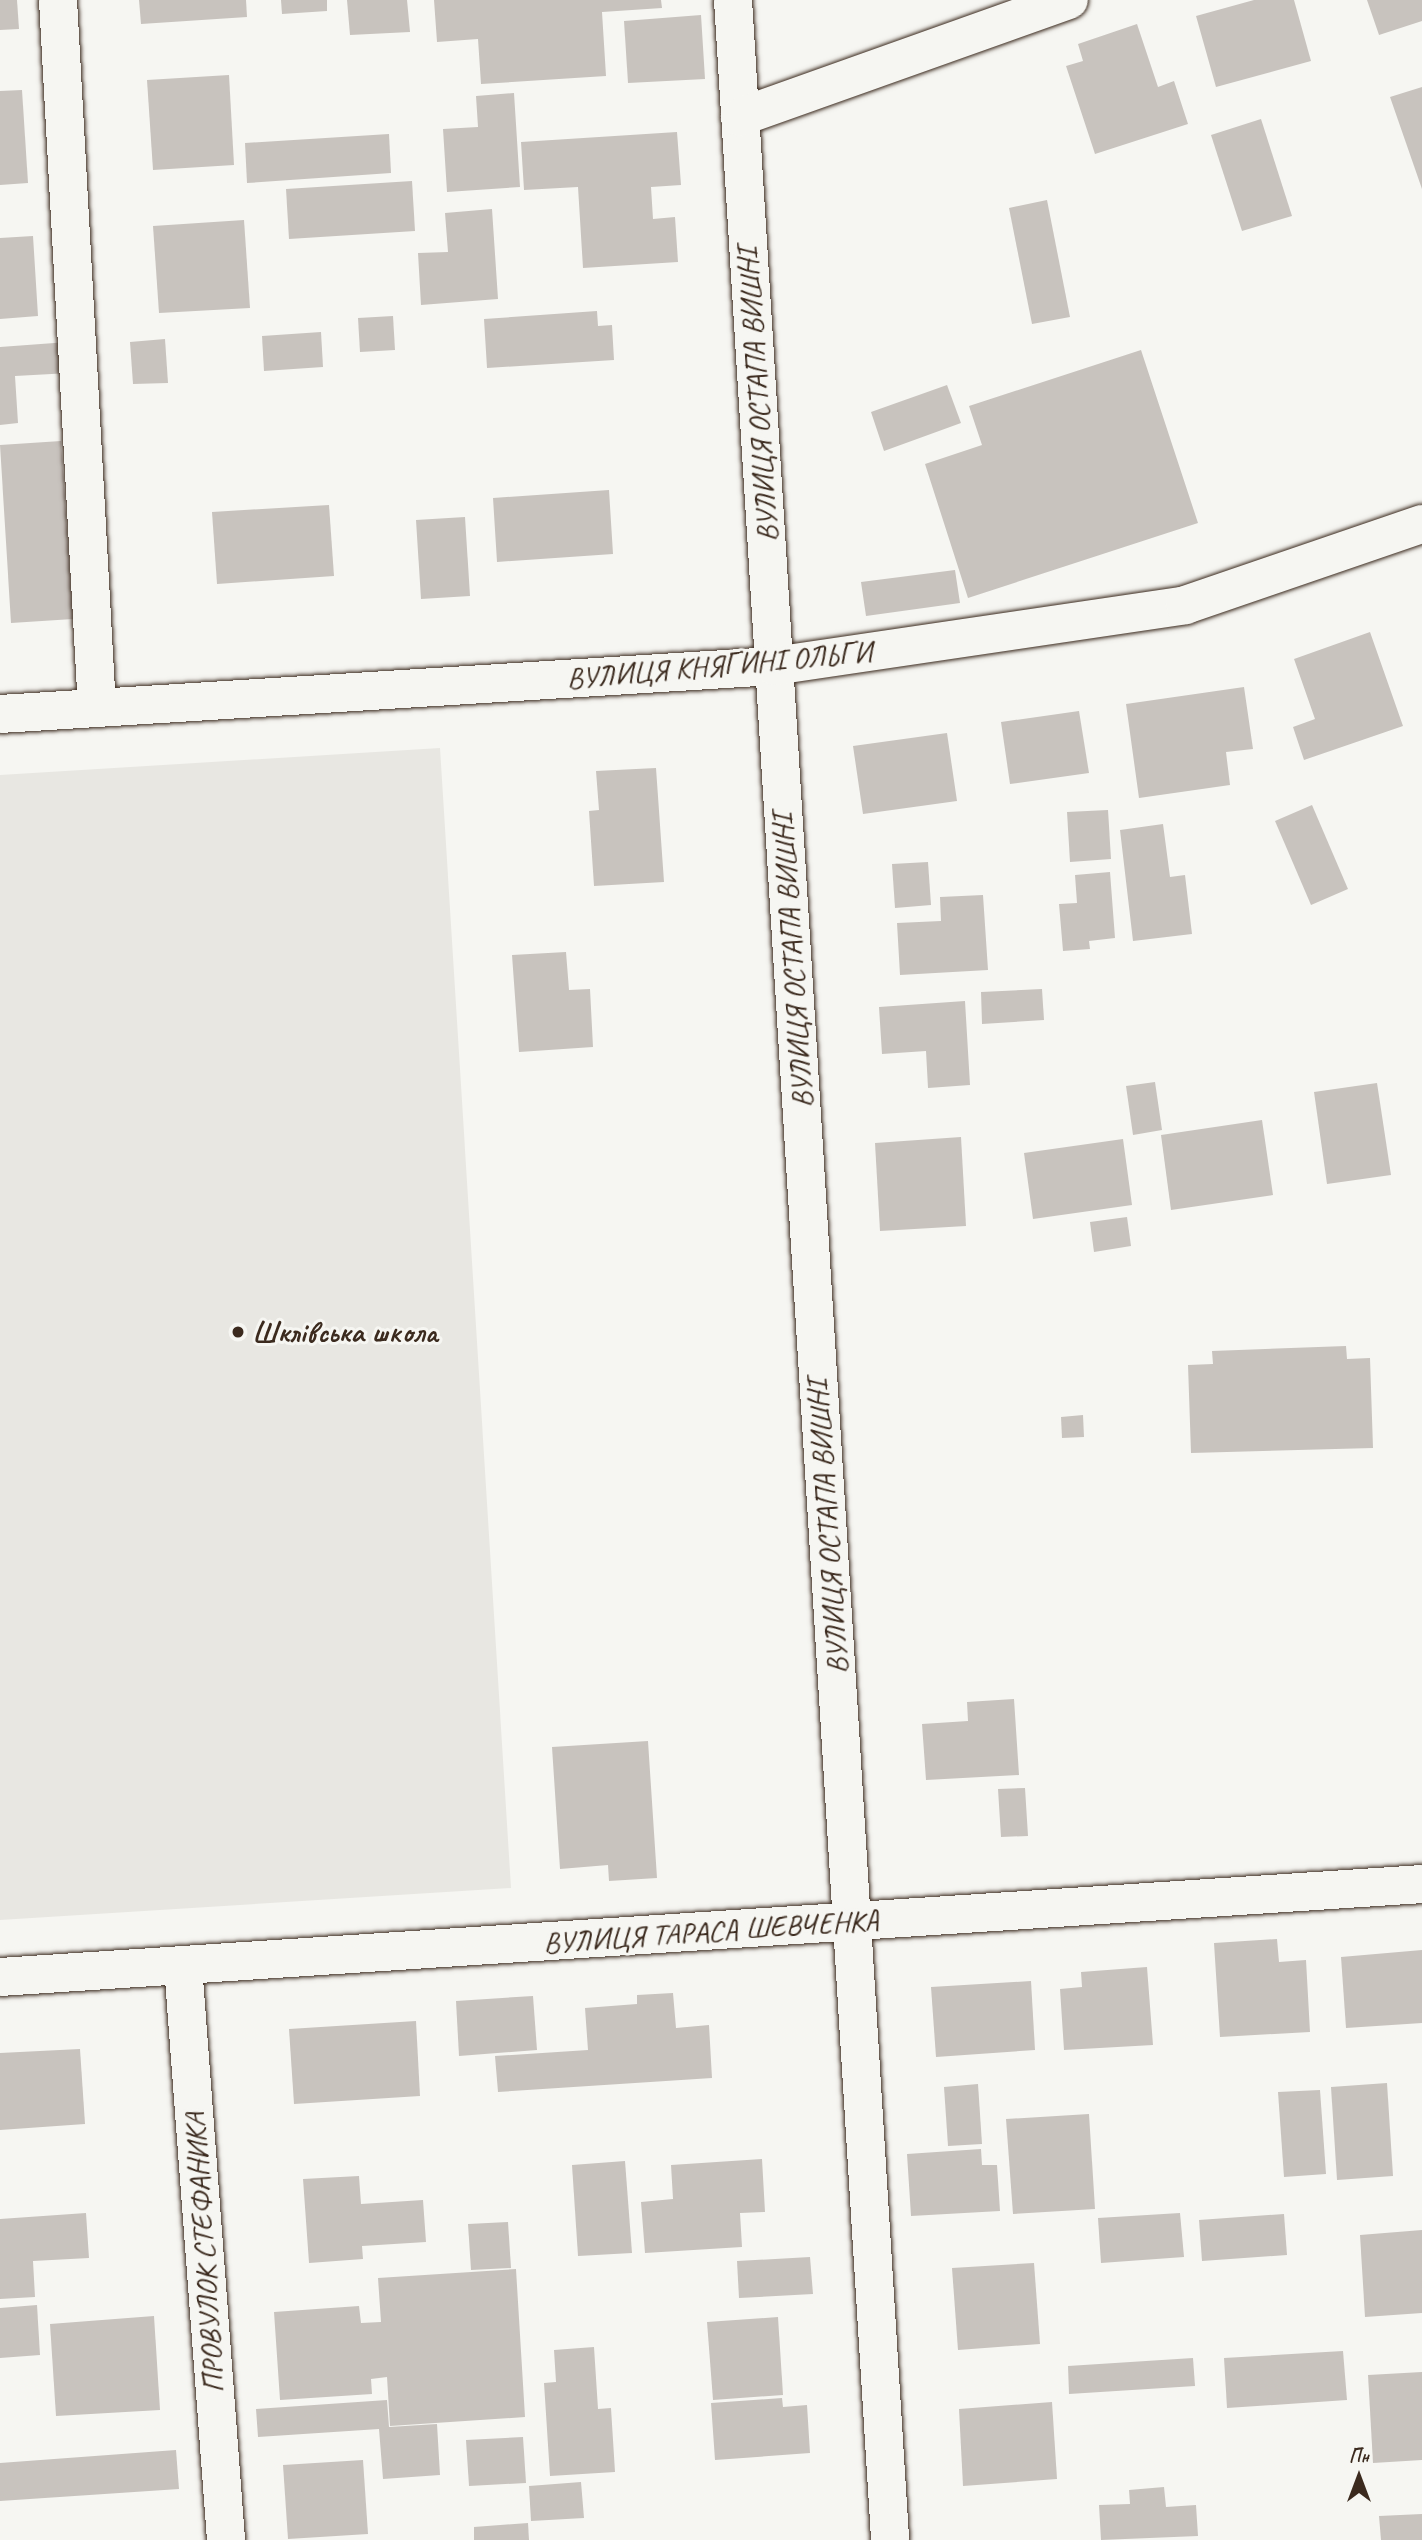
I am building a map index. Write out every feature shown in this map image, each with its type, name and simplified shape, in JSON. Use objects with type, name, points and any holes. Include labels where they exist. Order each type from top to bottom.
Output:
[{"type":"street","points":[[58,0],[97,708]]},
{"type":"street","name":"ВУЛИЦЯ ОСТАПА ВИШНІ","points":[[733,0],[890,2540]]},
{"type":"street","points":[[740,117],[1069,0]]},
{"type":"street","name":"ВУЛИЦЯ КНЯГИНІ ОЛЬГИ","points":[[0,714],[774,666],[1185,605],[1422,524]]},
{"type":"street","name":"ВУЛИЦЯ ТАРАСА ШЕВЧЕНКА","points":[[0,1978],[1422,1884]]},
{"type":"street","name":"ПРОВУЛОК СТЕФАНИКА","points":[[183,1965],[226,2540]]},
{"type":"shaded area","name":"Шклівська школа","points":[[440,748],[511,1888],[0,1920],[0,775]]},
{"type":"building","points":[[0,0],[17,0],[19,29],[0,30]]},
{"type":"building","points":[[139,0],[246,0],[247,17],[141,24]]},
{"type":"building","points":[[281,0],[327,0],[327,11],[282,14]]},
{"type":"building","points":[[347,0],[407,0],[410,32],[350,35]]},
{"type":"building","points":[[434,0],[661,0],[662,8],[602,12],[606,76],[481,84],[478,39],[437,42]]},
{"type":"building","points":[[1254,0],[1294,0],[1311,61],[1216,87],[1196,16]]},
{"type":"building","points":[[1367,0],[1422,0],[1422,21],[1379,35]]},
{"type":"building","points":[[701,15],[705,79],[628,83],[624,21]]},
{"type":"building","points":[[1137,24],[1158,87],[1174,81],[1188,124],[1095,154],[1066,66],[1083,61],[1078,44]]},
{"type":"building","points":[[229,75],[234,165],[153,170],[147,80]]},
{"type":"building","points":[[1422,87],[1422,189],[1390,97]]},
{"type":"building","points":[[22,90],[28,183],[0,185],[0,91]]},
{"type":"building","points":[[514,93],[520,187],[447,192],[443,129],[478,127],[476,96]]},
{"type":"building","points":[[1261,119],[1292,216],[1242,231],[1211,135]]},
{"type":"building","points":[[677,132],[681,185],[651,187],[653,219],[675,217],[678,262],[583,268],[578,187],[524,190],[521,142]]},
{"type":"building","points":[[389,134],[391,173],[247,183],[245,143]]},
{"type":"building","points":[[412,181],[415,231],[289,239],[286,189]]},
{"type":"building","points":[[1047,200],[1070,317],[1032,324],[1009,208]]},
{"type":"building","points":[[492,209],[498,299],[421,305],[418,253],[448,252],[445,213]]},
{"type":"building","points":[[244,220],[250,308],[159,313],[153,226]]},
{"type":"building","points":[[33,236],[38,316],[0,319],[0,238]]},
{"type":"building","points":[[597,311],[598,326],[612,325],[614,360],[487,368],[484,319]]},
{"type":"building","points":[[393,316],[395,350],[360,352],[358,318]]},
{"type":"building","points":[[321,332],[323,367],[264,371],[262,336]]},
{"type":"building","points":[[165,339],[168,383],[133,384],[130,342]]},
{"type":"building","points":[[68,342],[70,373],[15,376],[18,423],[0,425],[0,347]]},
{"type":"building","points":[[1141,350],[1198,523],[968,598],[925,464],[982,445],[969,406]]},
{"type":"building","points":[[947,385],[961,423],[884,451],[871,412]]},
{"type":"building","points":[[61,441],[73,619],[11,623],[0,445]]},
{"type":"building","points":[[609,490],[613,554],[497,562],[493,498]]},
{"type":"building","points":[[329,505],[334,576],[217,584],[212,512]]},
{"type":"building","points":[[465,517],[470,596],[421,599],[416,520]]},
{"type":"building","points":[[955,570],[960,603],[866,616],[861,582]]},
{"type":"building","points":[[1370,632],[1403,726],[1304,760],[1293,727],[1315,719],[1294,659]]},
{"type":"building","points":[[1244,687],[1253,749],[1226,752],[1230,785],[1139,798],[1126,704]]},
{"type":"building","points":[[1079,711],[1089,773],[1010,784],[1001,722]]},
{"type":"building","points":[[947,733],[957,801],[863,814],[853,746]]},
{"type":"building","points":[[656,768],[664,882],[594,886],[589,811],[599,810],[596,771]]},
{"type":"building","points":[[1312,805],[1348,889],[1311,905],[1275,821]]},
{"type":"building","points":[[1108,810],[1111,859],[1070,862],[1067,812]]},
{"type":"building","points":[[1163,824],[1170,877],[1185,875],[1192,934],[1133,941],[1120,830]]},
{"type":"building","points":[[928,862],[931,905],[895,908],[892,864]]},
{"type":"building","points":[[1110,872],[1115,938],[1089,941],[1090,949],[1063,951],[1059,904],[1077,903],[1075,875]]},
{"type":"building","points":[[983,895],[988,970],[900,975],[897,923],[941,921],[940,897]]},
{"type":"building","points":[[566,952],[569,990],[590,989],[593,1047],[519,1052],[512,955]]},
{"type":"building","points":[[1042,989],[1044,1020],[982,1024],[981,992]]},
{"type":"building","points":[[965,1001],[970,1085],[928,1088],[926,1051],[882,1054],[879,1007]]},
{"type":"building","points":[[1155,1082],[1162,1130],[1133,1135],[1126,1086]]},
{"type":"building","points":[[1377,1083],[1391,1175],[1327,1184],[1314,1092]]},
{"type":"building","points":[[1262,1120],[1273,1195],[1171,1210],[1161,1135]]},
{"type":"building","points":[[961,1137],[966,1226],[880,1231],[875,1143]]},
{"type":"building","points":[[1123,1139],[1132,1205],[1033,1219],[1024,1153]]},
{"type":"building","points":[[1127,1217],[1131,1246],[1094,1252],[1090,1222]]},
{"type":"building","points":[[1346,1346],[1347,1359],[1370,1358],[1373,1448],[1191,1453],[1188,1365],[1213,1364],[1212,1351]]},
{"type":"building","points":[[1083,1415],[1084,1437],[1062,1438],[1061,1417]]},
{"type":"building","points":[[1014,1699],[1019,1775],[926,1780],[922,1724],[968,1721],[967,1702]]},
{"type":"building","points":[[648,1741],[657,1878],[609,1881],[608,1865],[560,1869],[552,1747]]},
{"type":"building","points":[[1025,1788],[1028,1836],[1001,1837],[998,1789]]},
{"type":"building","points":[[1277,1939],[1279,1962],[1306,1960],[1310,2032],[1220,2037],[1214,1943]]},
{"type":"building","points":[[1422,1950],[1422,2023],[1346,2028],[1341,1957]]},
{"type":"building","points":[[1147,1967],[1153,2045],[1064,2050],[1060,1989],[1082,1987],[1081,1972]]},
{"type":"building","points":[[1031,1981],[1035,2050],[936,2057],[931,1987]]},
{"type":"building","points":[[673,1993],[676,2028],[709,2025],[712,2078],[498,2092],[495,2056],[588,2050],[585,2008],[637,2004],[637,1995]]},
{"type":"building","points":[[533,1996],[537,2050],[459,2056],[456,2001]]},
{"type":"building","points":[[416,2021],[420,2096],[294,2104],[289,2029]]},
{"type":"building","points":[[80,2049],[85,2124],[0,2130],[0,2053]]},
{"type":"building","points":[[1387,2083],[1393,2176],[1337,2180],[1331,2087]]},
{"type":"building","points":[[978,2084],[982,2144],[948,2146],[944,2087]]},
{"type":"building","points":[[1320,2090],[1326,2174],[1284,2177],[1278,2092]]},
{"type":"building","points":[[1089,2114],[1095,2209],[1013,2214],[1006,2119]]},
{"type":"building","points":[[981,2149],[982,2165],[997,2165],[1000,2211],[911,2216],[907,2154]]},
{"type":"building","points":[[762,2159],[765,2212],[740,2213],[742,2247],[645,2253],[641,2202],[673,2199],[671,2165]]},
{"type":"building","points":[[625,2161],[632,2253],[578,2256],[572,2165]]},
{"type":"building","points":[[359,2176],[361,2204],[423,2200],[426,2242],[362,2246],[363,2259],[309,2263],[303,2179]]},
{"type":"building","points":[[86,2213],[89,2258],[33,2261],[35,2297],[0,2299],[0,2219]]},
{"type":"building","points":[[1180,2213],[1184,2257],[1101,2263],[1098,2218]]},
{"type":"building","points":[[1284,2214],[1287,2255],[1202,2261],[1199,2220]]},
{"type":"building","points":[[508,2222],[511,2268],[471,2270],[468,2224]]},
{"type":"building","points":[[1422,2230],[1422,2313],[1365,2317],[1360,2235]]},
{"type":"building","points":[[810,2257],[813,2294],[739,2298],[737,2261]]},
{"type":"building","points":[[1034,2263],[1040,2344],[958,2350],[952,2268]]},
{"type":"building","points":[[516,2269],[525,2417],[390,2426],[387,2377],[371,2379],[372,2394],[280,2400],[274,2312],[359,2306],[361,2323],[381,2322],[378,2278]]},
{"type":"building","points":[[37,2305],[40,2355],[0,2358],[0,2308]]},
{"type":"building","points":[[154,2316],[160,2410],[56,2416],[50,2324]]},
{"type":"building","points":[[778,2317],[783,2395],[713,2400],[707,2322]]},
{"type":"building","points":[[594,2347],[598,2409],[611,2408],[615,2472],[550,2476],[544,2383],[556,2382],[554,2350]]},
{"type":"building","points":[[1343,2351],[1347,2400],[1227,2408],[1224,2358]]},
{"type":"building","points":[[1193,2358],[1195,2386],[1069,2394],[1068,2366]]},
{"type":"building","points":[[1422,2372],[1422,2460],[1373,2463],[1368,2375]]},
{"type":"building","points":[[782,2398],[783,2407],[807,2405],[810,2453],[715,2460],[711,2403]]},
{"type":"building","points":[[387,2400],[389,2427],[437,2424],[440,2475],[383,2479],[379,2429],[258,2437],[256,2409]]},
{"type":"building","points":[[1052,2402],[1057,2479],[963,2486],[959,2409]]},
{"type":"building","points":[[523,2437],[526,2483],[469,2486],[466,2440]]},
{"type":"building","points":[[176,2450],[179,2489],[0,2501],[0,2463]]},
{"type":"building","points":[[363,2460],[368,2534],[288,2539],[283,2465]]},
{"type":"building","points":[[581,2482],[584,2518],[531,2521],[529,2486]]},
{"type":"building","points":[[1164,2487],[1166,2507],[1196,2505],[1198,2536],[1101,2540],[1099,2505],[1130,2504],[1129,2490]]},
{"type":"building","points":[[1422,2514],[1422,2540],[1381,2540],[1379,2516]]},
{"type":"building","points":[[528,2523],[529,2540],[474,2540],[474,2527]]},
{"type":"place","name":"Шклівська школа","points":[[238,1332]]}]
